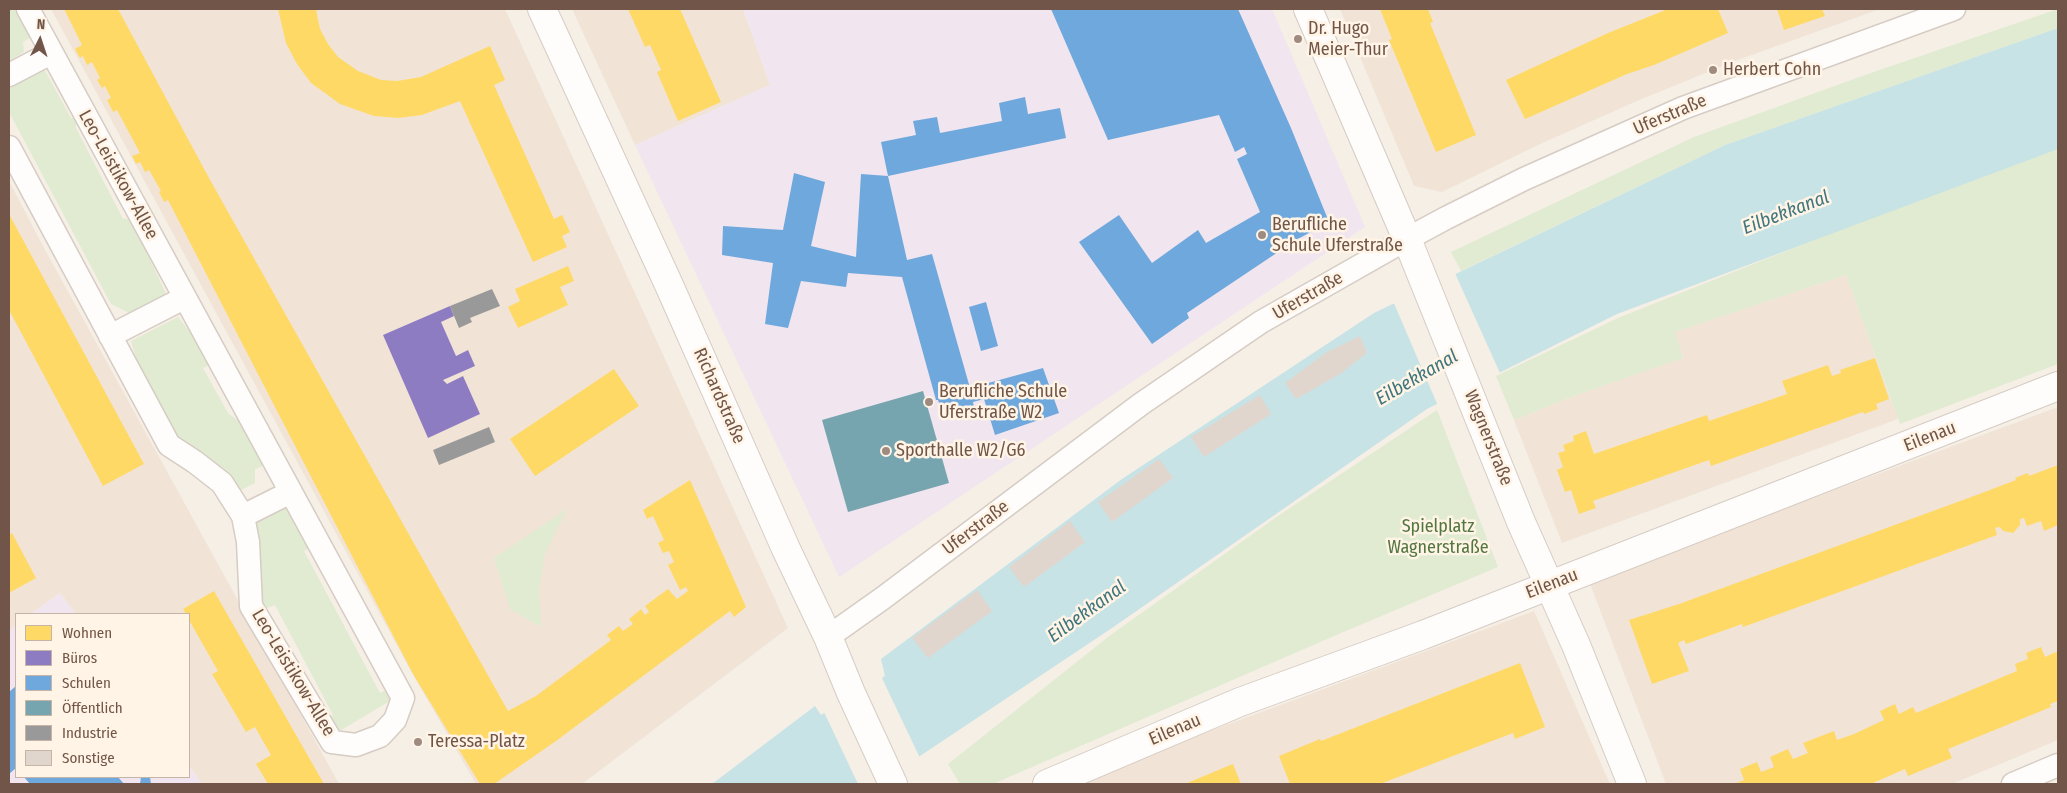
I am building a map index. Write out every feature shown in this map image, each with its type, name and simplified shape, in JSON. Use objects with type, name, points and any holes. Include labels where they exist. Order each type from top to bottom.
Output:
[{"type":"street","name":"Leo-Leistikow-Allee","points":[[9,147],[169,444],[222,484],[243,516],[248,542],[251,606],[332,742],[356,745],[380,736],[395,720],[403,698],[28,9]]},
{"type":"street","name":"Richardstraße","points":[[542,9],[669,285],[786,549],[828,637],[851,693],[892,781]]},
{"type":"street","name":"Wagnerstraße","points":[[1308,9],[1407,239],[1420,276],[1469,391],[1532,548],[1550,585],[1632,784]]},
{"type":"street","name":"Uferstraße","points":[[828,637],[883,598],[1156,393],[1261,322],[1407,239],[1524,179],[1683,108],[1954,9]]},
{"type":"street","points":[[9,75],[51,53]]},
{"type":"street","points":[[110,336],[184,298]]},
{"type":"street","name":"Eilenau","points":[[1048,784],[1240,702],[1414,638],[2058,386]]},
{"type":"street","points":[[243,516],[290,492]]},
{"type":"street","points":[[2013,784],[2058,765]]},
{"type":"shaded area","points":[[51,9],[505,9],[788,628],[582,784],[476,784],[413,675]]},
{"type":"shaded area","points":[[572,9],[743,9],[770,85],[635,145]]},
{"type":"shaded area","name":"Berufliche Schule Uferstraße W2","points":[[743,9],[1272,9],[1365,227],[839,577],[635,145],[770,85]]},
{"type":"shaded area","points":[[1340,9],[1880,9],[1735,61],[1637,101],[1538,145],[1442,192],[1414,186]]},
{"type":"shaded area","points":[[9,181],[339,784],[202,784],[190,767],[190,613],[75,613],[60,593],[32,613],[15,613],[15,626],[9,631]]},
{"type":"shaded area","points":[[1846,275],[1898,419],[1562,543],[1514,420],[1571,397],[1683,357],[1674,332]]},
{"type":"shaded area","points":[[2058,407],[2058,740],[1952,784],[1666,784],[1589,581]]},
{"type":"shaded area","points":[[60,593],[75,613],[32,613]]},
{"type":"shaded area","points":[[1534,611],[1610,784],[1067,784]]},
{"type":"shaded area","points":[[15,626],[15,778],[190,778],[190,767],[202,784],[9,784],[9,631]]},
{"type":"green space","points":[[9,9],[20,9],[35,35],[23,42],[24,52],[9,61]]},
{"type":"green space","points":[[2058,9],[2058,28],[1725,145],[1461,271],[1451,252],[1694,137],[1865,75]]},
{"type":"green space","points":[[43,67],[71,118],[79,115],[82,123],[75,126],[123,219],[136,218],[149,257],[167,296],[131,314],[111,304],[9,112],[9,85]]},
{"type":"green space","points":[[2058,148],[2058,364],[1900,424],[1846,275],[1675,332],[1683,358],[1571,397],[1514,420],[1496,376],[1618,318],[1929,194]]},
{"type":"green space","points":[[178,317],[214,363],[203,368],[228,413],[248,428],[265,465],[255,469],[255,483],[239,491],[224,469],[180,444],[145,389],[131,341]]},
{"type":"green space","name":"Spielplatz Wagnerstraße","points":[[1437,410],[1498,567],[993,784],[960,784],[948,764],[1112,634],[1278,516]]},
{"type":"green space","points":[[288,502],[312,546],[304,551],[380,693],[387,689],[393,699],[333,735],[326,723],[333,715],[275,605],[265,609],[260,601],[257,519]]},
{"type":"green space","points":[[567,509],[545,554],[539,590],[541,627],[510,609],[494,558]]},
{"type":"water","name":"Eilbekkanal","points":[[2058,28],[2058,149],[1617,314],[1427,409],[1112,628],[920,756],[872,784],[712,784],[815,706],[821,715],[885,676],[881,659],[1122,479],[1374,313],[1725,145]]},
{"type":"pier","points":[[1454,271],[1500,373],[1438,406],[1393,301]]},
{"type":"pier","points":[[881,676],[920,758],[877,784],[858,784],[823,710]]},
{"type":"building: Wohnen","points":[[64,9],[118,9],[209,178],[508,711],[536,696],[611,640],[607,635],[619,626],[623,631],[633,624],[629,619],[641,609],[645,615],[649,612],[645,606],[668,589],[677,599],[688,591],[686,587],[680,590],[668,565],[674,562],[669,551],[663,553],[658,543],[664,540],[653,516],[647,519],[643,510],[690,480],[746,607],[734,617],[730,611],[556,741],[494,784],[480,784],[413,674],[168,200],[164,202],[159,192],[161,191],[149,170],[145,172],[140,162],[136,164],[132,156],[140,153],[117,110],[113,112],[107,100],[111,98],[105,86],[102,88],[97,80],[100,78],[92,62],[87,65],[83,56],[80,58],[75,49],[82,45]]},
{"type":"building: Wohnen","points":[[278,9],[316,9],[320,29],[338,57],[358,71],[381,80],[397,81],[421,77],[490,46],[505,80],[494,85],[554,219],[562,215],[570,232],[562,236],[567,247],[533,262],[460,101],[422,115],[398,118],[374,116],[340,104],[311,83],[297,64],[286,43]]},
{"type":"building: Wohnen","points":[[628,9],[680,9],[721,102],[678,121],[657,72],[661,70],[650,45],[645,47]]},
{"type":"building: Wohnen","points":[[1380,9],[1428,9],[1433,22],[1430,23],[1476,135],[1436,152],[1389,40],[1392,39]]},
{"type":"building: Wohnen","points":[[1668,9],[1718,9],[1728,33],[1654,65],[1627,74],[1525,119],[1506,80],[1608,33]]},
{"type":"building: Wohnen","points":[[1777,9],[1822,9],[1825,16],[1784,30]]},
{"type":"building: Wohnen","points":[[9,214],[144,464],[103,486],[9,310]]},
{"type":"building: Wohnen","points":[[568,266],[574,281],[560,287],[568,305],[518,328],[508,307],[520,301],[515,289]]},
{"type":"building: Wohnen","points":[[1875,358],[1889,399],[1876,404],[1878,409],[1864,414],[1863,412],[1711,466],[1709,460],[1593,501],[1596,508],[1579,514],[1571,490],[1565,492],[1557,470],[1563,467],[1558,453],[1565,451],[1563,445],[1574,441],[1573,436],[1586,431],[1594,454],[1707,415],[1709,421],[1787,394],[1782,381],[1828,365],[1832,376],[1841,373],[1840,370]]},
{"type":"building: Wohnen","points":[[614,369],[639,406],[535,476],[510,439]]},
{"type":"building: Wohnen","points":[[2058,465],[2058,525],[2044,531],[2041,521],[2027,526],[2024,518],[2020,519],[2020,525],[2013,533],[2003,531],[2000,527],[1995,528],[1997,535],[1743,627],[1742,624],[1686,644],[1684,640],[1678,643],[1689,671],[1652,684],[1629,620],[1679,604],[1982,493],[2016,480],[2015,478],[2028,473],[2029,476]]},
{"type":"building: Wohnen","points":[[12,533],[36,578],[9,593],[9,535]]},
{"type":"building: Wohnen","points":[[214,591],[324,784],[268,784],[256,764],[271,755],[255,727],[246,732],[212,674],[218,671],[190,622],[190,613],[185,613],[183,609]]},
{"type":"building: Wohnen","points":[[2041,647],[2045,657],[2058,651],[2058,701],[2050,704],[2051,707],[1948,749],[1952,758],[1908,776],[1905,769],[1874,784],[1734,784],[1744,780],[1740,769],[1757,762],[1761,772],[1774,767],[1770,757],[1788,749],[1793,759],[1808,753],[1803,743],[1834,731],[1837,740],[1854,734],[1884,720],[1880,711],[1895,704],[1899,714],[1913,707],[1916,713],[2017,671],[2015,664],[2028,659],[2026,653]]},
{"type":"building: Wohnen","points":[[1520,663],[1545,727],[1515,739],[1513,733],[1380,784],[1290,784],[1279,756]]},
{"type":"building: Wohnen","points":[[1233,764],[1241,784],[1187,784],[1187,783]]},
{"type":"building: Büros","points":[[450,306],[454,316],[441,322],[456,356],[468,350],[475,366],[443,380],[447,384],[463,376],[480,414],[428,438],[383,335]]},
{"type":"building: Schulen","points":[[1051,9],[1238,9],[1291,128],[1329,222],[1296,240],[1187,313],[1189,318],[1152,344],[1079,242],[1119,215],[1152,263],[1198,230],[1206,243],[1260,212],[1237,159],[1247,154],[1244,147],[1235,152],[1219,115],[1108,140]]},
{"type":"building: Schulen","points":[[1025,97],[1028,114],[1060,108],[1066,138],[888,176],[881,142],[916,135],[913,121],[937,117],[940,133],[1002,121],[999,103]]},
{"type":"building: Schulen","points":[[794,173],[825,182],[811,246],[856,257],[861,174],[888,176],[907,260],[932,254],[970,388],[1043,368],[1059,413],[995,435],[984,399],[973,402],[974,407],[943,415],[938,400],[936,400],[902,277],[848,273],[846,287],[801,281],[788,328],[765,324],[773,263],[722,255],[723,226],[783,230]]},
{"type":"building: Schulen","points":[[986,302],[998,346],[981,351],[969,307]]},
{"type":"building: Schulen","points":[[15,687],[15,769],[9,774],[9,692]]},
{"type":"building: Schulen","points":[[25,778],[119,778],[124,784],[30,784]]},
{"type":"building: Schulen","points":[[141,778],[150,778],[151,784],[140,784]]},
{"type":"building: Öffentlich","name":"Sporthalle W2/G6","points":[[923,391],[949,483],[848,512],[822,420]]},
{"type":"building: Industrie","points":[[492,289],[500,306],[470,318],[472,322],[459,328],[450,306]]},
{"type":"building: Industrie","points":[[489,427],[495,442],[439,465],[433,450]]},
{"type":"building: Sonstige","points":[[1360,336],[1367,353],[1340,374],[1296,399],[1285,383],[1327,352]]},
{"type":"building: Sonstige","points":[[1260,395],[1271,414],[1204,457],[1191,437]]},
{"type":"building: Sonstige","points":[[1159,459],[1173,478],[1112,522],[1098,502]]},
{"type":"building: Sonstige","points":[[1070,521],[1085,542],[1024,587],[1009,567]]},
{"type":"building: Sonstige","points":[[977,590],[992,611],[928,658],[912,638]]},
{"type":"place","name":"Dr. Hugo Meier-Thur","points":[[1298,39]]},
{"type":"place","name":"Herbert Cohn","points":[[1713,70]]},
{"type":"place","name":"Berufliche Schule Uferstraße","points":[[1262,235]]},
{"type":"place","name":"Berufliche Schule Uferstraße W2","points":[[929,402]]},
{"type":"place","name":"Sporthalle W2/G6","points":[[886,451]]},
{"type":"place","name":"Teressa-Platz","points":[[418,742]]}]
